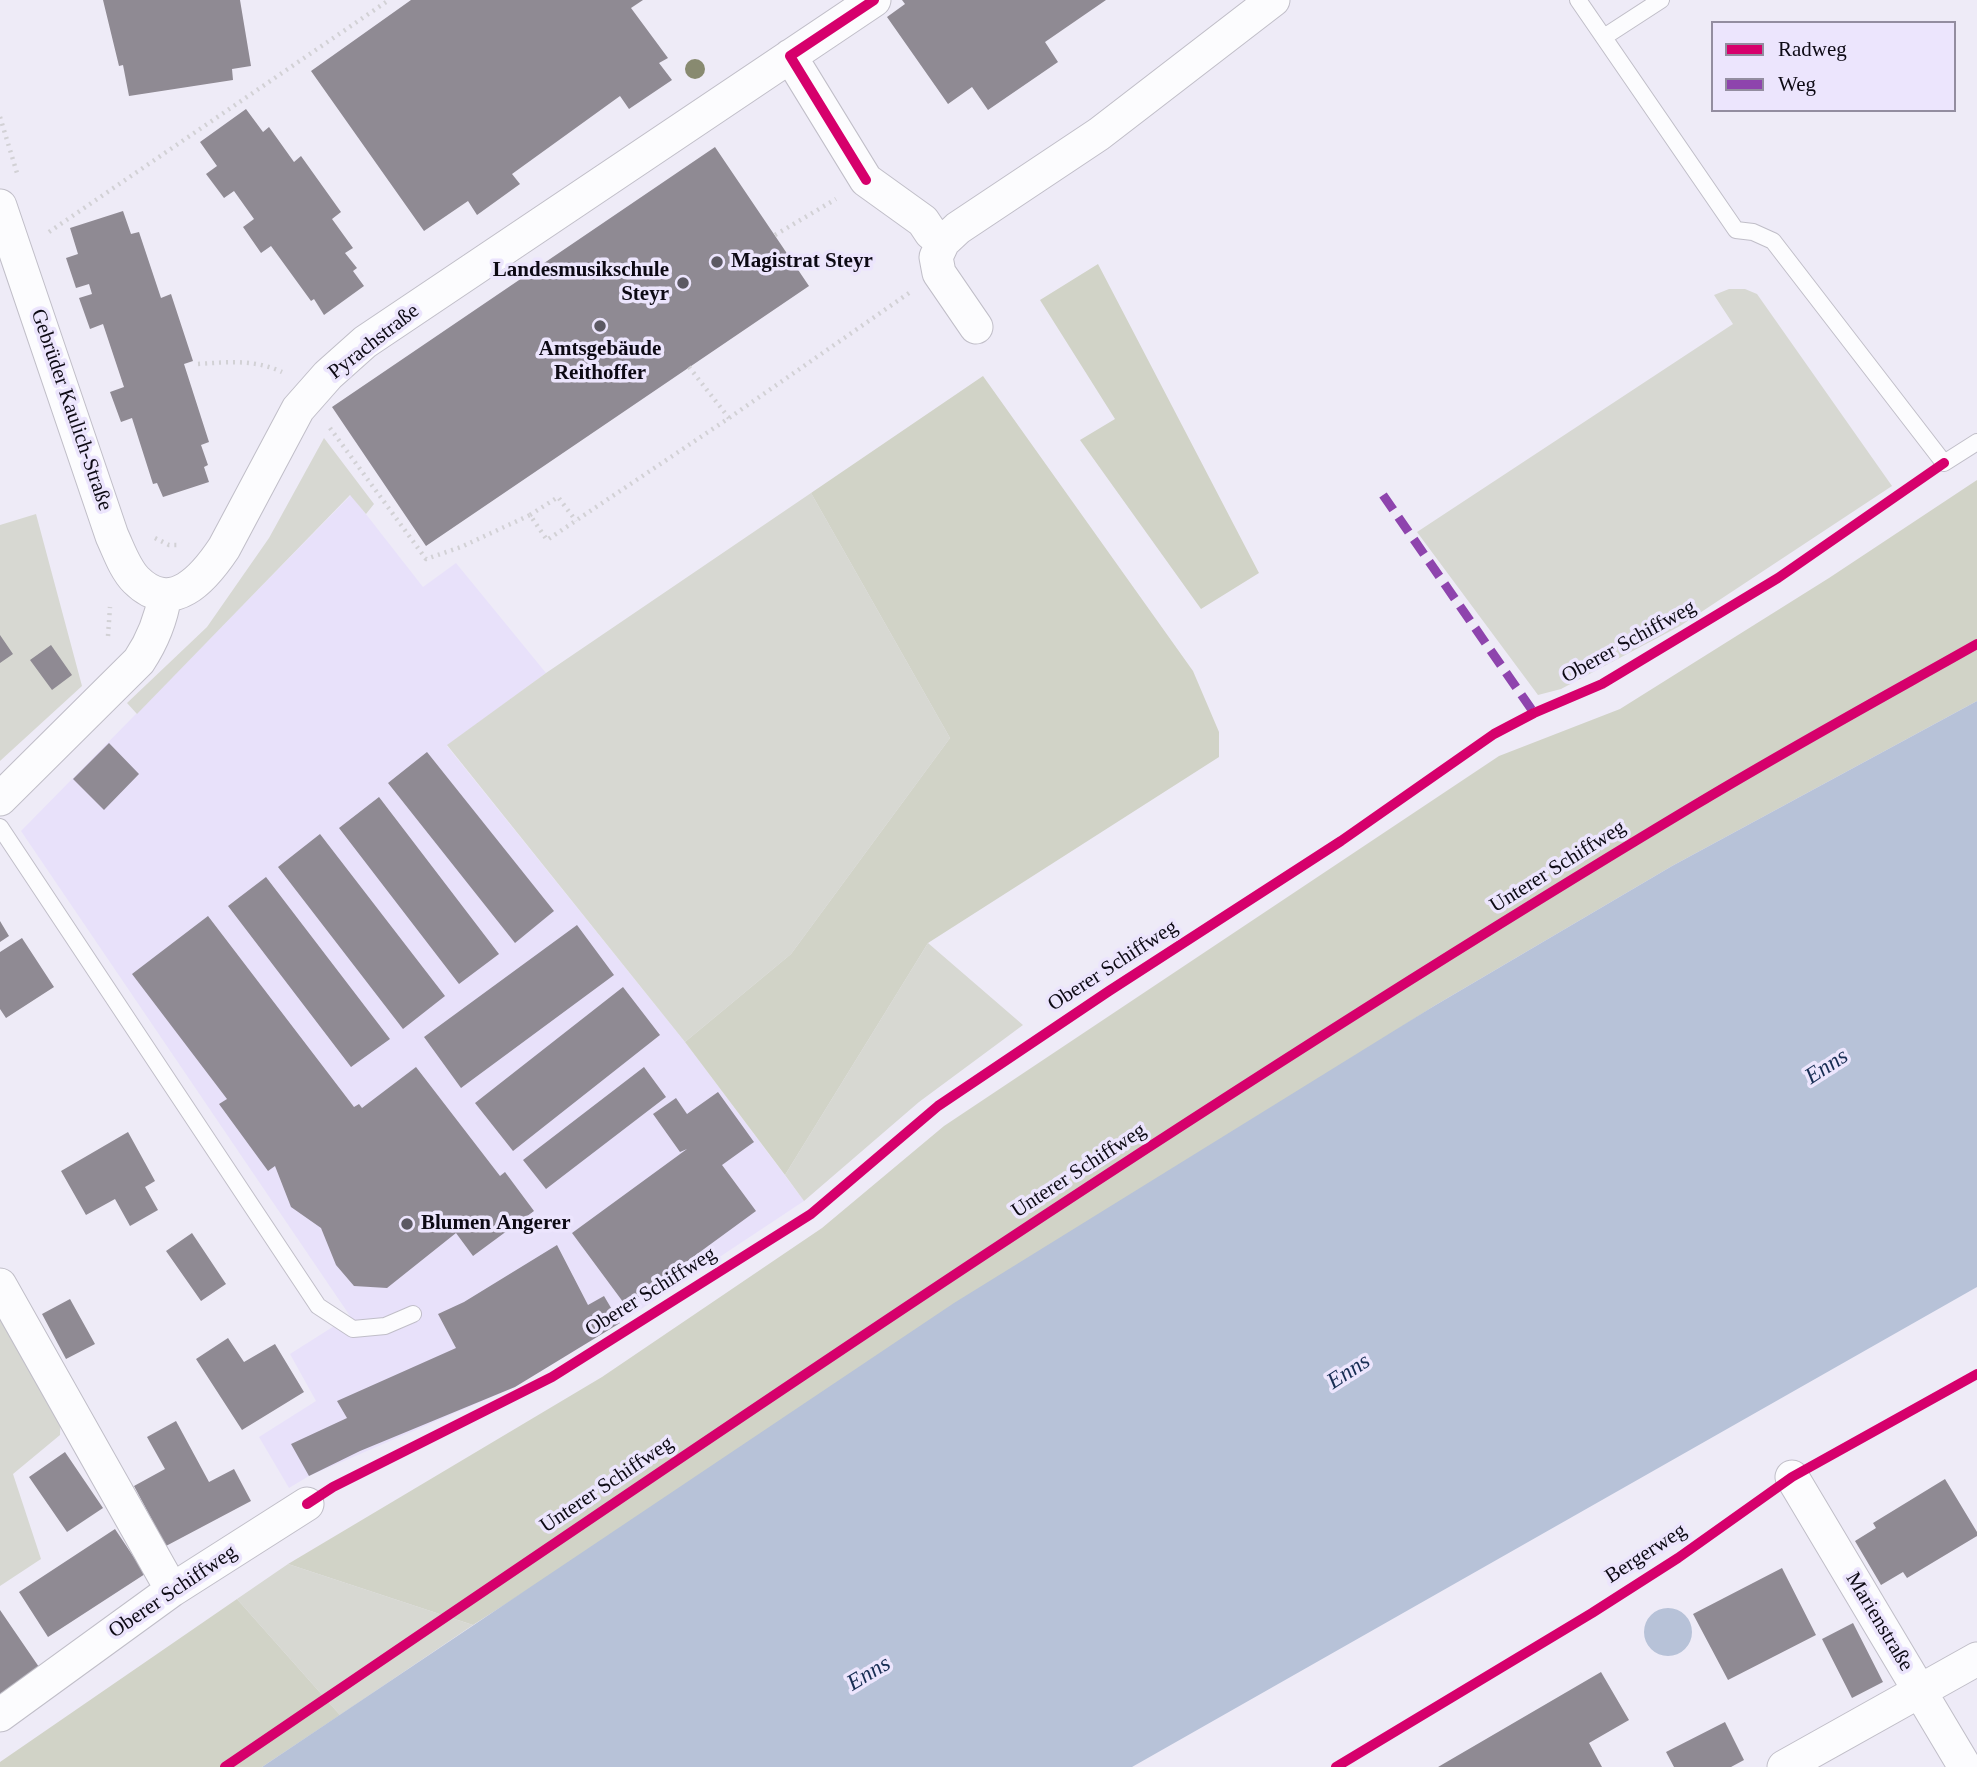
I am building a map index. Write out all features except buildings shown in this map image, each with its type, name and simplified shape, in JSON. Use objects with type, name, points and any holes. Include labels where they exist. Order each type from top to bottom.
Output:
[{"type":"street","name":"Pyrachstraße","points":[[165,595],[182,592],[210,569],[243,516],[298,409],[328,375],[365,342],[874,0]]},
{"type":"street","points":[[941,257],[958,228],[1100,134],[1273,0]]},
{"type":"street","points":[[790,56],[866,180],[923,221],[976,327]]},
{"type":"street","name":"Gebrüder Kaulich-Straße","points":[[9,193],[113,536],[126,566],[136,580],[148,590],[165,595]]},
{"type":"street","points":[[0,799],[139,661],[153,640],[165,595]]},
{"type":"street","points":[[0,1285],[172,1590]]},
{"type":"street","name":"Marienstraße","points":[[1792,1477],[1965,1767]]},
{"type":"street","name":"Oberer Schiffweg","points":[[0,1714],[172,1590],[307,1504]]},
{"type":"street","points":[[1784,1767],[1977,1660]]},
{"type":"lane","points":[[1578,0],[1736,230],[1753,232],[1773,241],[1944,463],[1977,442]]},
{"type":"lane","points":[[1604,37],[1661,0]]},
{"type":"lane","points":[[0,827],[318,1306],[353,1329],[385,1326],[413,1314]]},
{"type":"path","points":[[48,233],[389,0]]},
{"type":"path","points":[[0,117],[9,193]]},
{"type":"path","points":[[775,235],[866,180]]},
{"type":"path","points":[[530,515],[547,540],[729,418],[941,257]]},
{"type":"path","points":[[198,363],[233,361],[264,364],[290,376]]},
{"type":"path","points":[[689,367],[729,418]]},
{"type":"path","points":[[298,409],[325,421],[426,559],[461,547],[530,515],[558,497],[576,521]]},
{"type":"path","points":[[151,536],[169,545],[191,542]]},
{"type":"shaded area","points":[[1098,264],[1259,573],[1201,609],[1080,440],[1115,419],[1040,300]]},
{"type":"shaded area","points":[[1729,289],[1745,289],[1757,294],[1892,486],[1680,626],[1561,689],[1538,695],[1417,532],[1733,324],[1714,295]]},
{"type":"shaded area","points":[[983,376],[1193,671],[1219,732],[1219,757],[928,943],[785,1175],[685,1042],[791,954],[950,738],[811,493]]},
{"type":"shaded area","points":[[324,438],[374,504],[366,514],[350,495],[137,714],[127,703],[207,627],[269,538]]},
{"type":"shaded area","points":[[1977,480],[1977,701],[1672,866],[1434,1006],[473,1625],[288,1564],[602,1377],[822,1228],[944,1126],[1499,756],[1620,709],[1829,578]]},
{"type":"shaded area","points":[[811,493],[950,738],[791,954],[685,1042],[447,745],[546,673]]},
{"type":"shaded area","points":[[351,495],[423,587],[456,563],[546,673],[447,746],[685,1042],[804,1201],[620,1323],[515,1387],[309,1476],[289,1488],[259,1437],[316,1401],[290,1354],[350,1316],[21,831]]},
{"type":"shaded area","points":[[36,514],[82,686],[0,761],[0,525]]},
{"type":"shaded area","points":[[928,943],[1023,1025],[919,1102],[804,1201],[785,1175]]},
{"type":"shaded area","points":[[0,1310],[61,1414],[60,1435],[13,1474],[41,1559],[0,1586]]},
{"type":"shaded area","points":[[288,1564],[473,1625],[340,1715],[237,1599]]},
{"type":"shaded area","points":[[237,1599],[340,1715],[262,1767],[0,1767],[0,1762]]},
{"type":"water","name":"Enns","points":[[1977,701],[1977,1287],[1132,1767],[262,1767],[954,1303],[1434,1006],[1672,866]]},
{"type":"water","points":[[1668,1608],[1685,1615],[1692,1632],[1685,1649],[1668,1656],[1651,1649],[1644,1632],[1651,1615]]},
{"type":"marked path","points":[[1383,495],[1534,713]]},
{"type":"cycle path","points":[[866,180],[790,56],[874,0]]},
{"type":"cycle path","points":[[307,1504],[333,1487],[552,1377],[811,1214],[938,1106],[1109,991],[1341,841],[1494,734],[1534,713],[1602,684],[1778,578],[1944,463]]},
{"type":"cycle path","name":"Unterer Schiffweg","points":[[225,1767],[770,1397],[1322,1036],[1695,805],[1977,644]]},
{"type":"cycle path","name":"Bergerweg","points":[[1336,1767],[1592,1613],[1678,1558],[1792,1477],[1977,1374]]},
{"type":"place","name":"Magistrat Steyr","points":[[717,262]]},
{"type":"place","name":"Landesmusikschule Steyr","points":[[683,283]]},
{"type":"place","name":"Amtsgebäude Reithoffer","points":[[600,326]]},
{"type":"place","name":"Blumen Angerer","points":[[407,1224]]}]
